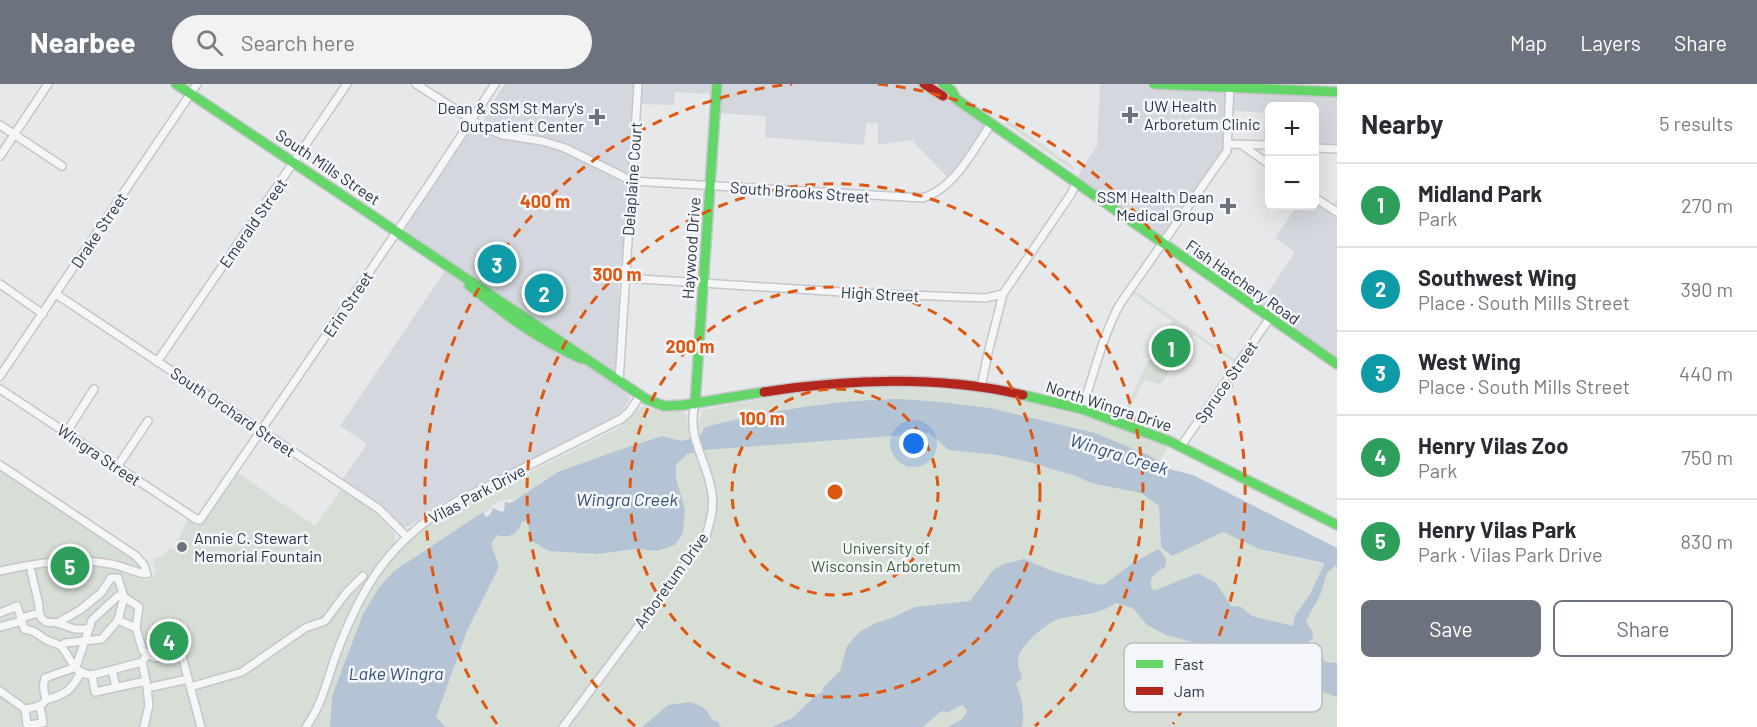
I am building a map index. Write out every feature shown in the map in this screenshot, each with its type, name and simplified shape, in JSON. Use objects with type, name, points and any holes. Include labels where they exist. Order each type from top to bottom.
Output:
[{"type":"street","points":[[0,156],[48,84]]},
{"type":"street","name":"South Mills Street","points":[[176,84],[461,277],[478,293],[535,335],[566,353],[588,362],[640,396],[664,406],[675,405]]},
{"type":"street","name":"Drake Street","points":[[0,376],[197,84]]},
{"type":"street","name":"Emerald Street","points":[[158,362],[347,84]]},
{"type":"street","name":"South Brooks Street","points":[[416,84],[483,127],[503,135],[542,141],[571,150],[632,181],[923,198],[943,189],[991,124]]},
{"type":"street","name":"Erin Street","points":[[198,520],[261,431],[495,84]]},
{"type":"street","name":"Delaplaine Court","points":[[619,382],[638,84]]},
{"type":"street","name":"Haywood Drive","points":[[693,414],[717,84]]},
{"type":"street","name":"Fish Hatchery Road","points":[[924,84],[943,96],[956,99],[1337,364]]},
{"type":"street","points":[[932,84],[943,96]]},
{"type":"street","name":"Fish Hatchery Road","points":[[943,84],[956,99]]},
{"type":"street","points":[[1154,84],[1302,87],[1337,92]]},
{"type":"street","points":[[1082,409],[1098,355],[1112,319],[1161,243],[1227,151],[1230,85]]},
{"type":"street","points":[[0,125],[62,166]]},
{"type":"street","points":[[1227,144],[1265,145]]},
{"type":"street","points":[[1242,145],[1265,162]]},
{"type":"street","points":[[1319,148],[1337,149]]},
{"type":"street","points":[[981,387],[1002,294],[1076,184]]},
{"type":"street","points":[[1319,200],[1337,212]]},
{"type":"street","name":"High Street","points":[[625,278],[971,299],[1002,294]]},
{"type":"street","points":[[0,284],[43,314]]},
{"type":"street","name":"South Orchard Street","points":[[56,294],[379,509],[406,536]]},
{"type":"street","name":"Spruce Street","points":[[1181,447],[1270,318]]},
{"type":"street","name":"North Wingra Drive","points":[[675,405],[695,404],[804,386],[852,382],[927,382],[981,387],[1038,397],[1134,427],[1181,447],[1337,525]]},
{"type":"street","name":"Wingra Street","points":[[0,389],[198,520]]},
{"type":"street","points":[[66,433],[94,389]]},
{"type":"street","name":"Vilas Park Drive","points":[[306,727],[318,707],[360,598],[377,572],[406,536],[433,515],[454,503],[621,419],[640,396]]},
{"type":"street","name":"Arboretum Drive","points":[[563,727],[706,536],[713,514],[713,495],[693,435],[693,414]]},
{"type":"street","points":[[117,467],[148,422]]},
{"type":"street","points":[[0,465],[136,556],[146,568],[147,574],[112,564],[76,561],[46,562],[0,571]]},
{"type":"street","points":[[31,571],[42,619],[75,629],[88,629]]},
{"type":"street","points":[[190,687],[242,672],[305,628],[325,621],[346,592],[363,576]]},
{"type":"street","points":[[57,623],[80,610],[101,593],[111,578],[116,577],[119,580],[124,597],[118,621],[102,639],[61,646]]},
{"type":"street","points":[[0,691],[25,709],[40,706],[46,700],[66,693],[74,686],[84,642],[92,620],[118,596],[124,597],[139,607],[136,628],[141,648],[147,655],[155,658],[181,654],[200,727]]},
{"type":"street","points":[[0,613],[17,606],[24,629],[36,631],[44,639],[61,646],[70,663],[78,670],[92,675],[142,662],[147,655]]},
{"type":"street","points":[[0,627],[39,613]]},
{"type":"street","points":[[118,621],[136,628]]},
{"type":"street","points":[[142,662],[149,705],[144,727]]},
{"type":"street","points":[[46,700],[43,683],[45,678],[78,670]]},
{"type":"street","points":[[112,670],[116,687]]},
{"type":"street","points":[[92,675],[95,692],[116,687],[188,679]]},
{"type":"street","points":[[25,709],[27,726],[43,725],[40,706]]},
{"type":"shaded area","points":[[505,84],[633,84],[628,165],[623,181],[628,185],[628,195],[619,286],[618,361],[614,385],[630,399],[621,413],[611,420],[442,503],[410,526],[403,527],[389,512],[342,480],[367,444],[340,426],[451,262],[409,233],[406,225],[470,131],[474,129],[484,132],[488,124],[485,122],[484,115]]},
{"type":"shaded area","points":[[638,84],[924,84],[947,98],[956,99],[991,124],[950,180],[912,140],[878,145],[878,123],[866,123],[864,145],[765,137],[766,116],[715,113],[716,94],[675,92],[674,105],[637,104]]},
{"type":"shaded area","points":[[1100,84],[1176,84],[1337,91],[1337,149],[1319,148],[1319,102],[1265,102],[1265,113],[1229,110],[1227,151],[1161,243],[1076,184],[1081,170],[1097,146]]},
{"type":"shaded area","points":[[1265,113],[1265,145],[1263,145]]},
{"type":"shaded area","points":[[1319,200],[1331,208],[1337,201],[1337,364],[1257,309],[1295,252],[1275,238],[1294,210],[1319,210]]},
{"type":"green space","points":[[1007,120],[1037,141],[1035,144],[1005,123]]},
{"type":"green space","points":[[1039,142],[1074,167],[1073,170],[1036,145]]},
{"type":"green space","points":[[1135,291],[1235,360],[1234,362],[1194,335],[1160,384],[1144,380],[1123,423],[1120,422],[1145,368],[1172,321],[1133,293]]},
{"type":"green space","name":"University of Wisconsin Arboretum","points":[[894,387],[959,391],[1023,400],[1097,420],[1168,447],[1141,493],[1159,506],[1161,547],[1223,532],[1259,549],[1337,567],[1337,727],[446,727],[436,717],[467,631],[499,567],[490,544],[497,535],[527,520],[636,549],[657,551],[685,509],[676,478],[676,465],[687,454],[705,450],[697,426],[703,410],[798,394]]},
{"type":"green space","points":[[644,406],[661,411],[685,413],[690,439],[682,441],[662,436],[558,472],[514,501],[512,499],[499,501],[484,514],[483,512],[394,571],[332,696],[330,727],[0,727],[0,469],[135,559],[140,565],[140,577],[147,581],[156,571],[153,561],[157,557],[162,557],[169,548],[174,549],[188,520],[198,525],[203,522],[238,473],[315,526],[341,490],[385,521],[392,529],[395,537],[394,544],[401,550],[421,530],[443,516],[617,429]]},
{"type":"water","points":[[899,399],[990,408],[1095,433],[1148,455],[1173,470],[1193,475],[1337,548],[1337,567],[1331,569],[1326,576],[1322,591],[1306,621],[1312,631],[1313,639],[1309,643],[1197,643],[1166,635],[1147,625],[1133,608],[1116,603],[1094,613],[1054,621],[1034,636],[1023,648],[1018,662],[1022,678],[1016,684],[1022,705],[1022,727],[947,727],[960,721],[964,716],[967,710],[962,705],[946,713],[940,712],[923,727],[772,727],[792,718],[823,691],[823,688],[840,671],[847,646],[858,633],[915,607],[970,601],[994,569],[1004,564],[1024,559],[1052,571],[1100,585],[1158,549],[1165,557],[1166,564],[1151,580],[1151,587],[1154,591],[1198,573],[1216,583],[1231,606],[1241,607],[1252,616],[1293,626],[1295,615],[1309,596],[1324,563],[1259,549],[1223,532],[1172,556],[1161,547],[1159,506],[1141,493],[1091,483],[1076,476],[1025,461],[997,455],[949,450],[929,433],[705,450],[687,454],[676,465],[676,478],[685,509],[683,533],[675,545],[657,551],[636,549],[597,554],[549,551],[532,541],[527,521],[522,522],[509,536],[497,535],[491,544],[499,567],[467,631],[436,717],[446,727],[330,727],[332,696],[363,614],[378,589],[394,571],[483,512],[486,517],[490,515],[493,508],[504,511],[505,502],[514,501],[558,472],[662,436],[682,441],[700,436],[705,427],[753,416],[801,407]]},
{"type":"water","points":[[1322,658],[1325,662],[1337,663],[1337,697],[1323,692]]},
{"type":"water","points":[[690,702],[708,712],[711,719],[718,722],[721,727],[642,727],[668,705]]},
{"type":"traffic: fast","points":[[176,84],[646,399],[664,406],[684,405],[764,392]]},
{"type":"traffic: fast","points":[[695,404],[717,84]]},
{"type":"traffic: fast","points":[[943,84],[952,91],[956,99],[1337,364]]},
{"type":"traffic: fast","points":[[1154,84],[1337,92]]},
{"type":"traffic: fast","points":[[469,285],[523,326],[582,359]]},
{"type":"traffic: fast","points":[[1023,395],[1082,409],[1169,441],[1337,525]]},
{"type":"traffic: jam","points":[[924,84],[943,96]]},
{"type":"traffic: jam","points":[[764,392],[828,384],[893,381],[958,384],[1023,395]]},
{"type":"place","name":"UW Health Arboretum Clinic","points":[[1130,115]]},
{"type":"place","name":"Dean & SSM St Mary's Outpatient Center","points":[[597,117]]},
{"type":"place","name":"SSM Health Dean Medical Group","points":[[1228,206]]},
{"type":"place","name":"West Wing","points":[[497,264]]},
{"type":"place","name":"Southwest Wing","points":[[544,293]]},
{"type":"place","name":"Midland Park","points":[[1171,348]]},
{"type":"place","name":"Annie C. Stewart Memorial Fountain","points":[[182,547]]},
{"type":"place","name":"Henry Vilas Park","points":[[70,566]]},
{"type":"place","name":"Henry Vilas Zoo","points":[[169,641]]},
{"type":"water label","name":"Wingra Creek","points":[[1119,455]]},
{"type":"water label","name":"Wingra Creek","points":[[627,500]]},
{"type":"water label","name":"Lake Wingra","points":[[396,674]]}]
